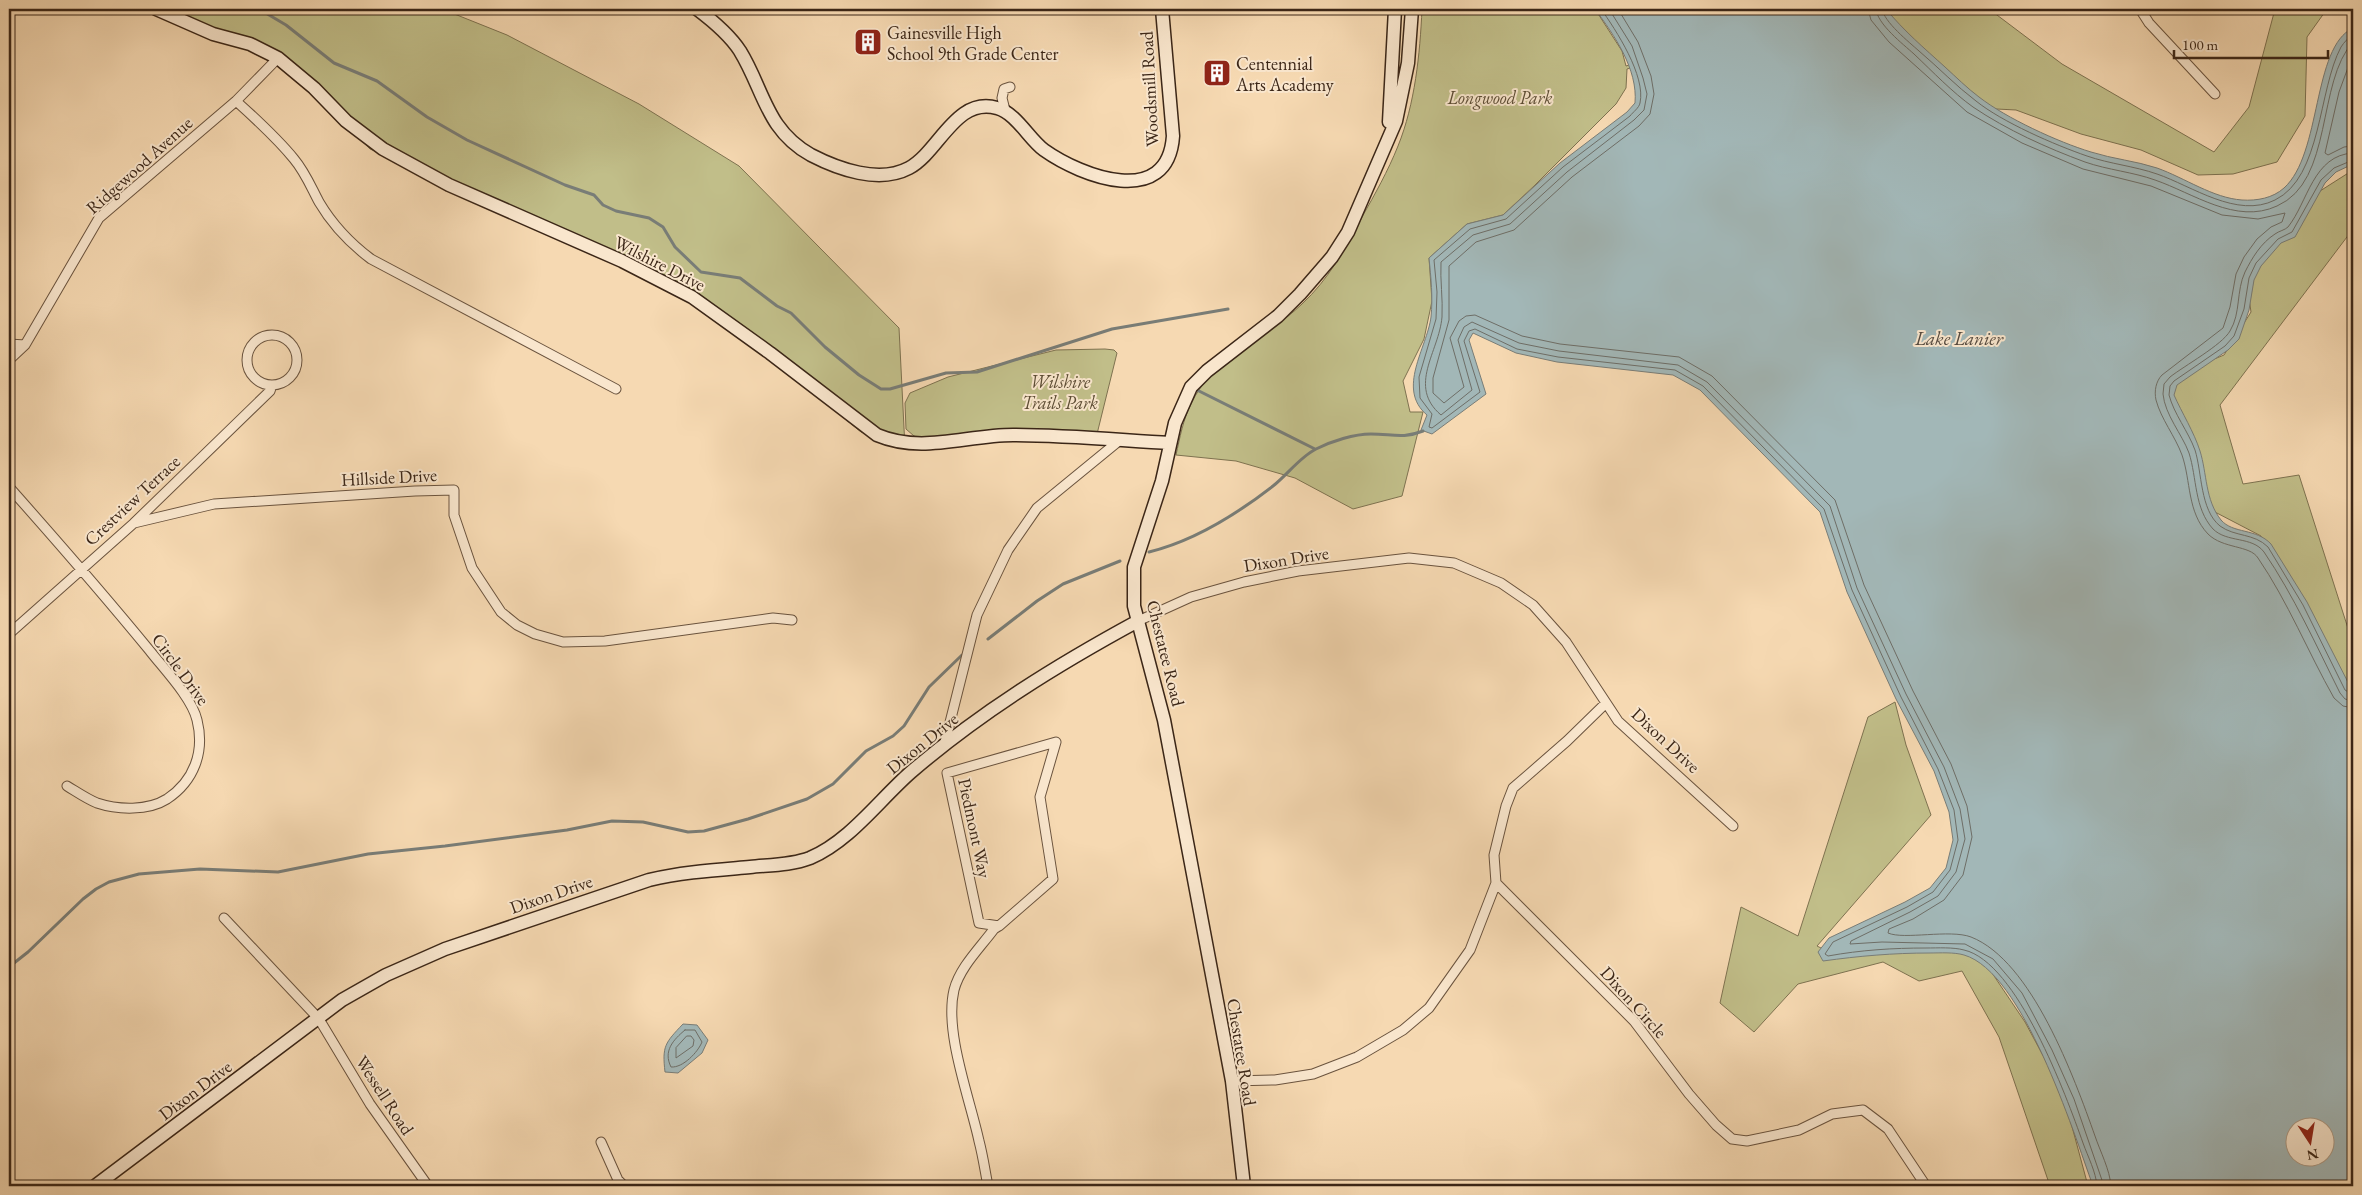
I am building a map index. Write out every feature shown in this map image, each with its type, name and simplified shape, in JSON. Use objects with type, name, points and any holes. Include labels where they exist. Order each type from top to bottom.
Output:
[{"type":"street","name":"Wilshire Drive","points":[[156,9],[213,34],[250,44],[278,58],[314,88],[346,121],[384,149],[449,185],[622,261],[692,298],[770,353],[877,435],[892,441],[928,445],[986,436],[1013,435],[1170,443]]},
{"type":"street","points":[[698,9],[727,34],[740,52],[762,101],[776,126],[808,153],[833,166],[869,173],[902,171],[924,158],[947,130],[969,110],[982,106],[1005,110],[1002,98],[1004,89],[1010,86]]},
{"type":"street","name":"Woodsmill Road","points":[[1005,110],[1038,146],[1076,169],[1109,179],[1132,181],[1142,180],[1155,174],[1171,152],[1173,136],[1162,9]]},
{"type":"street","points":[[1386,147],[1392,90],[1395,9]]},
{"type":"street","name":"Chestatee Road","points":[[1244,1186],[1232,1081],[1164,720],[1134,606],[1134,567],[1162,481],[1180,409],[1191,387],[1242,342],[1278,316],[1332,257],[1348,232],[1396,121],[1408,62],[1412,9]]},
{"type":"street","points":[[2140,9],[2149,24],[2215,94]]},
{"type":"street","name":"Ridgewood Avenue","points":[[9,360],[25,344],[99,218],[236,101],[278,58]]},
{"type":"street","points":[[236,101],[260,122],[294,158],[321,204],[347,240],[371,259],[616,389]]},
{"type":"street","points":[[271,335],[286,339],[296,352],[297,360],[296,368],[287,380],[272,385],[256,379],[251,373],[248,356],[256,342],[271,335]]},
{"type":"street","points":[[9,344],[25,344]]},
{"type":"street","name":"Crestview Terrace","points":[[9,634],[134,523],[270,391],[272,385]]},
{"type":"street","points":[[944,746],[977,615],[1008,550],[1037,508],[1120,440]]},
{"type":"street","name":"Circle Drive","points":[[9,487],[82,568],[191,706],[197,720],[198,743],[196,762],[190,778],[180,790],[163,802],[144,807],[122,808],[97,803],[67,786]]},
{"type":"street","name":"Hillside Drive","points":[[134,523],[214,504],[454,490],[454,516],[472,568],[501,612],[517,626],[535,634],[563,642],[605,641],[773,618],[792,620]]},
{"type":"street","name":"Dixon Drive","points":[[95,1186],[342,1000],[386,975],[430,955],[613,891],[678,873],[782,864],[808,859],[825,851],[845,835],[912,772],[1000,702],[1066,660],[1138,621],[1191,597],[1244,582],[1298,571],[1338,568],[1384,559],[1435,560],[1454,563],[1502,583],[1528,601],[1566,642],[1618,721],[1733,826]]},
{"type":"street","points":[[1232,1081],[1275,1080],[1313,1074],[1357,1057],[1402,1030],[1429,1008],[1470,950],[1496,883],[1494,855],[1506,806],[1513,788],[1567,741],[1606,703]]},
{"type":"street","name":"Piedmont Way","points":[[988,1186],[963,1079],[952,1014],[954,990],[962,971],[994,929],[999,926],[1053,879],[1040,797],[1056,742],[947,773],[979,923],[999,926]]},
{"type":"street","name":"Dixon Circle","points":[[1496,883],[1634,1021],[1689,1094],[1716,1125],[1732,1139],[1747,1141],[1799,1130],[1832,1114],[1863,1110],[1888,1129],[1926,1186]]},
{"type":"street","name":"Wessell Road","points":[[224,918],[319,1019],[370,1104],[428,1186]]},
{"type":"street","points":[[601,1142],[618,1180],[624,1186]]},
{"type":"green space","points":[[147,9],[442,9],[507,35],[639,104],[739,166],[899,328],[905,448],[861,432],[730,324],[603,252],[370,149],[283,64],[209,29]]},
{"type":"green space","name":"Longwood Park","points":[[1422,9],[1595,9],[1622,51],[1626,66],[1656,57],[1657,60],[1627,69],[1626,88],[1616,104],[1503,215],[1467,224],[1429,258],[1432,301],[1424,339],[1403,381],[1410,412],[1423,412],[1402,496],[1353,509],[1295,478],[1236,461],[1176,455],[1186,416],[1200,388],[1226,361],[1273,328],[1302,304],[1320,285],[1350,240],[1386,173],[1404,130],[1416,79]]},
{"type":"green space","points":[[1882,9],[1989,9],[2062,64],[2214,152],[2249,107],[2275,9],[2327,9],[2307,37],[2305,116],[2277,162],[2233,174],[2198,175],[2141,150],[2081,134],[2016,110],[1958,107]]},
{"type":"green space","points":[[2353,170],[2353,229],[2220,405],[2243,484],[2299,475],[2353,644],[2353,731],[2261,536],[2213,511],[2161,381],[2224,355],[2251,312],[2243,256],[2309,198]]},
{"type":"green space","name":"Wilshire Trails Park","points":[[1056,350],[1114,350],[1117,353],[1097,434],[924,440],[914,436],[906,429],[905,403],[910,393],[948,377]]},
{"type":"green space","points":[[1895,702],[1906,745],[1931,815],[1817,946],[1837,956],[1952,944],[1986,964],[2025,1022],[2063,1093],[2088,1186],[2050,1186],[1999,1037],[1962,971],[1919,981],[1883,962],[1798,984],[1754,1032],[1720,1003],[1741,907],[1798,936],[1868,717]]},
{"type":"water","name":"Lake Lanier","points":[[1595,9],[1886,9],[1914,39],[1970,90],[1990,105],[2018,121],[2078,148],[2157,168],[2220,196],[2248,200],[2264,198],[2275,194],[2284,188],[2296,172],[2305,151],[2330,56],[2340,39],[2353,28],[2353,164],[2336,172],[2325,183],[2295,237],[2281,243],[2261,266],[2254,280],[2249,310],[2239,339],[2228,350],[2177,385],[2174,395],[2197,444],[2209,495],[2216,512],[2226,524],[2259,535],[2271,544],[2307,602],[2353,692],[2353,1186],[2093,1186],[2073,1129],[2043,1056],[2025,1021],[2006,991],[1986,968],[1964,955],[1951,953],[1889,954],[1823,961],[1818,952],[1829,938],[1930,888],[1946,868],[1953,840],[1949,812],[1934,771],[1896,699],[1847,592],[1820,512],[1700,390],[1673,375],[1557,362],[1516,353],[1473,333],[1469,340],[1486,394],[1432,434],[1421,430],[1427,415],[1418,405],[1414,393],[1414,381],[1431,317],[1432,295],[1429,258],[1467,224],[1503,215],[1560,163],[1627,112],[1635,103],[1633,78],[1617,41]]},
{"type":"water","points":[[683,1024],[697,1025],[708,1040],[702,1053],[678,1073],[665,1072],[664,1056],[666,1045]]},
{"type":"waterway","points":[[259,9],[286,25],[334,63],[377,81],[427,117],[467,140],[565,185],[594,195],[603,205],[616,211],[649,218],[663,227],[675,247],[701,272],[740,278],[777,306],[791,313],[825,347],[859,375],[881,389],[890,389],[946,373],[977,372],[1112,329],[1228,309]]},
{"type":"waterway","points":[[1193,388],[1315,449]]},
{"type":"waterway","points":[[1149,552],[1199,534],[1245,507],[1273,486],[1310,452],[1322,446],[1357,435],[1403,435],[1423,431]]},
{"type":"waterway","points":[[988,639],[1037,601],[1063,584],[1120,561]]},
{"type":"waterway","points":[[9,967],[28,952],[96,889],[109,882],[139,874],[200,869],[278,872],[368,854],[567,830],[612,821],[643,822],[688,832],[704,831],[748,819],[807,799],[833,784],[866,751],[893,736],[904,726],[929,687],[962,655]]},
{"type":"place","name":"Gainesville High School 9th Grade Center","points":[[868,42]]},
{"type":"place","name":"Centennial Arts Academy","points":[[1217,73]]}]
